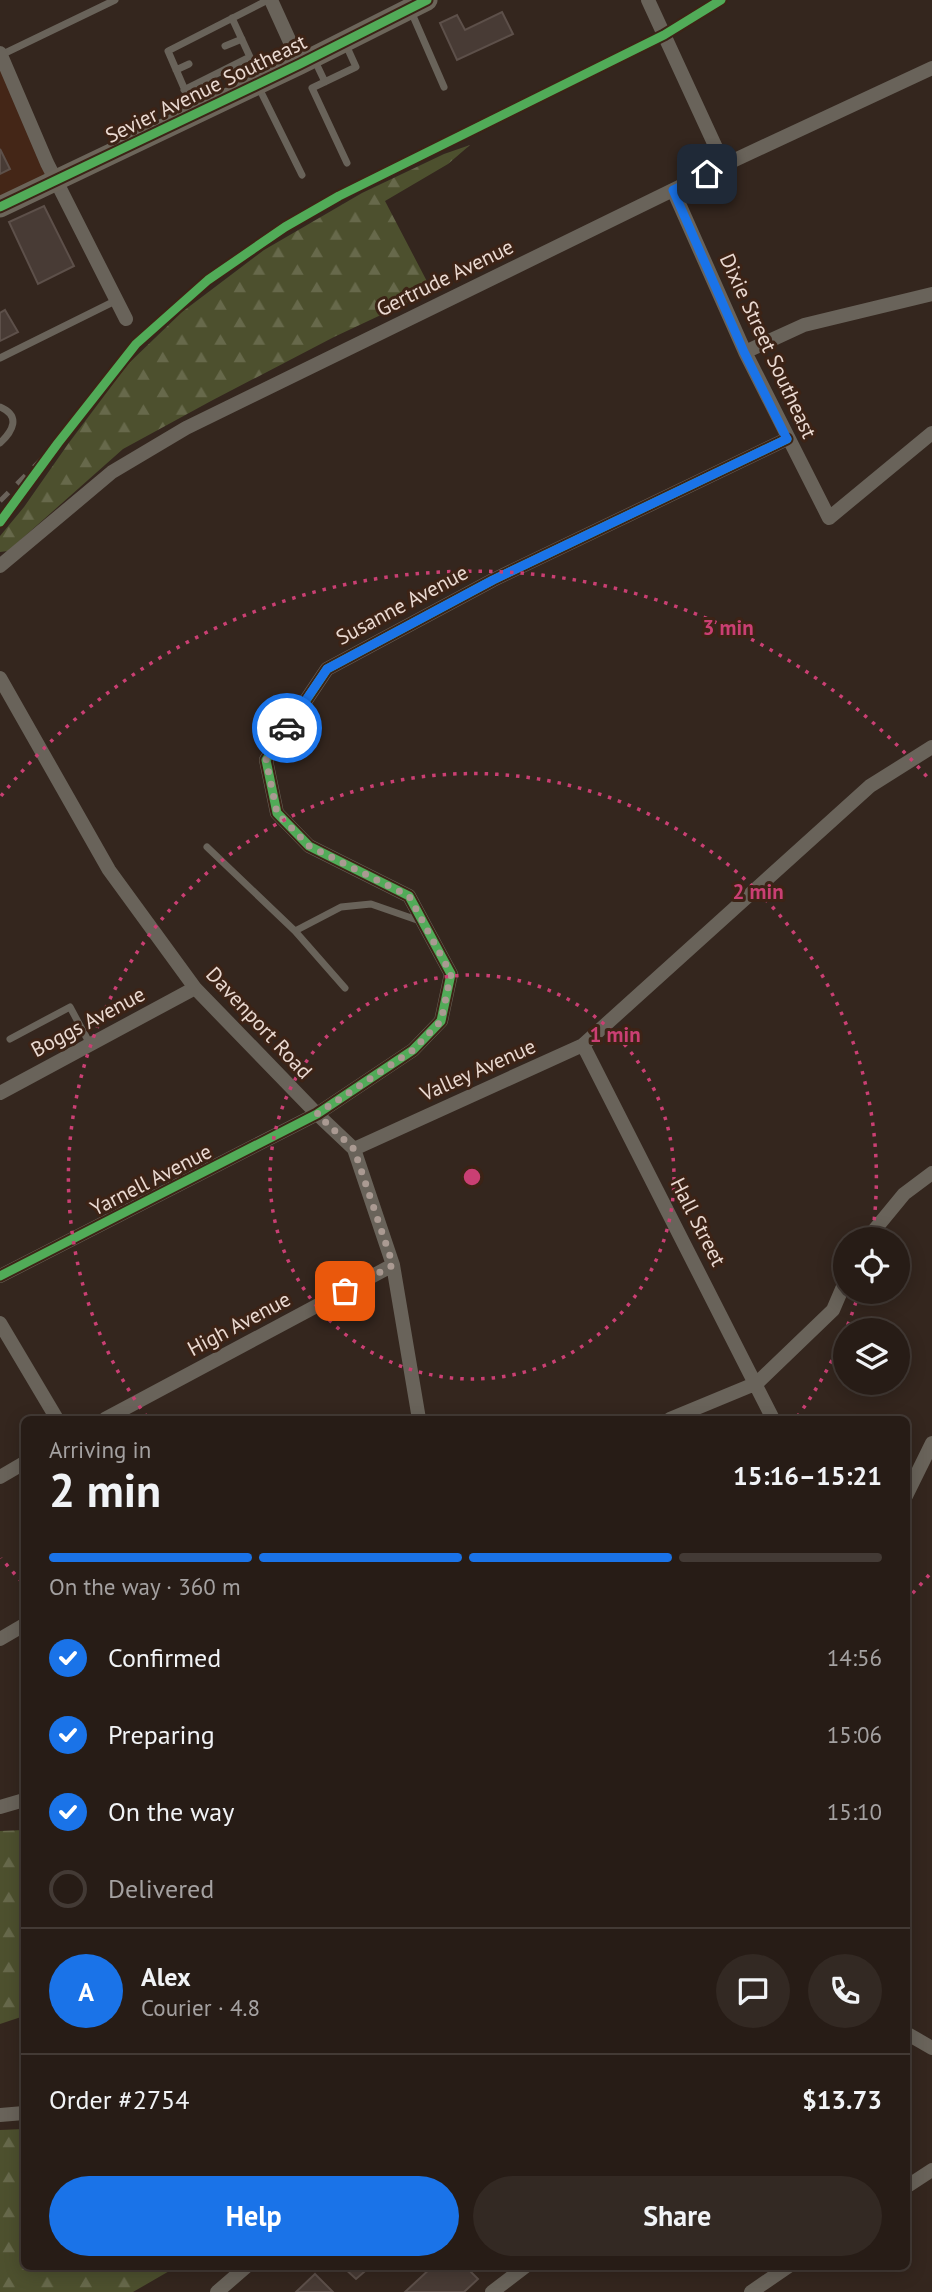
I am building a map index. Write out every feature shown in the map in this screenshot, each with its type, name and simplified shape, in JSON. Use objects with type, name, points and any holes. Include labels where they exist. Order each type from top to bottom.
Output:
[{"type":"main road","name":"Sevier Avenue Southeast","points":[[0,207],[418,4]]},
{"type":"street","points":[[269,0],[306,60]]},
{"type":"street","points":[[648,0],[724,165]]},
{"type":"street","points":[[1,54],[56,180],[126,319]]},
{"type":"street","name":"Gertrude Avenue","points":[[0,566],[112,472],[186,428],[724,165],[932,68]]},
{"type":"street","name":"Dixie Street Southeast","points":[[673,190],[744,352],[829,518],[932,433]]},
{"type":"street","points":[[744,352],[803,325],[932,294]]},
{"type":"street","name":"Susanne Avenue","points":[[317,1114],[413,1050],[441,1021],[451,974],[409,896],[309,846],[277,813],[266,760],[327,669],[493,580],[787,439]]},
{"type":"street","name":"Davenport Road","points":[[0,678],[109,870],[195,988],[354,1149],[393,1265],[418,1416]]},
{"type":"street","name":"Valley Avenue","points":[[354,1149],[583,1045],[870,786],[932,747]]},
{"type":"street","name":"Boggs Avenue","points":[[0,1093],[195,988]]},
{"type":"street","name":"Hall Street","points":[[583,1045],[773,1416]]},
{"type":"street","name":"Yarnell Avenue","points":[[0,1276],[317,1114]]},
{"type":"street","points":[[877,1227],[904,1194],[932,1172]]},
{"type":"street","name":"High Avenue","points":[[111,1416],[393,1265]]},
{"type":"street","points":[[677,1416],[757,1384],[833,1310],[836,1304]]},
{"type":"street","points":[[0,1323],[55,1416]]},
{"type":"street","points":[[910,1488],[932,1443]]},
{"type":"street","points":[[0,1477],[21,1465]]},
{"type":"street","points":[[0,1639],[21,1627]]},
{"type":"street","points":[[0,1807],[21,1801]]},
{"type":"street","points":[[910,2036],[932,2048]]},
{"type":"street","points":[[0,2115],[21,2113]]},
{"type":"street","points":[[910,2184],[932,2170]]},
{"type":"street","points":[[217,2292],[242,2270]]},
{"type":"street","points":[[492,2292],[521,2270]]},
{"type":"street","points":[[751,2292],[783,2270]]},
{"type":"lane","points":[[1,54],[115,0]]},
{"type":"lane","points":[[195,114],[168,51],[269,0]]},
{"type":"lane","points":[[418,4],[444,87]]},
{"type":"lane","points":[[232,18],[302,175]]},
{"type":"lane","points":[[225,46],[242,39]]},
{"type":"lane","points":[[345,41],[356,67],[312,88],[347,163]]},
{"type":"lane","points":[[184,90],[250,57]]},
{"type":"lane","points":[[306,60],[325,82]]},
{"type":"lane","points":[[176,70],[189,64]]},
{"type":"lane","points":[[0,358],[115,301]]},
{"type":"lane","points":[[0,407],[9,411],[14,419],[12,430],[0,443]]},
{"type":"lane","points":[[206,847],[295,931],[345,988]]},
{"type":"lane","points":[[295,931],[341,907],[371,904],[424,922]]},
{"type":"lane","points":[[10,1039],[70,1007],[91,1045]]},
{"type":"shaded area","points":[[0,53],[56,180],[0,207]]},
{"type":"green space","points":[[470,145],[448,164],[385,201],[432,291],[334,337],[123,449],[8,551],[0,552],[0,536],[128,364],[182,312],[264,250],[362,193],[444,154]]},
{"type":"green space","points":[[21,1830],[21,2017],[0,2024],[0,1831]]},
{"type":"green space","points":[[21,2129],[21,2270],[171,2270],[133,2292],[0,2292],[0,2130]]},
{"type":"building","points":[[502,12],[513,34],[457,60],[440,23],[457,15],[465,30]]},
{"type":"building","points":[[0,149],[10,169],[0,174]]},
{"type":"building","points":[[44,206],[74,266],[38,284],[9,222]]},
{"type":"building","points":[[5,310],[18,332],[0,341],[0,313]]},
{"type":"building","points":[[346,2270],[366,2270],[356,2279]]},
{"type":"building","points":[[429,2270],[469,2270],[478,2279],[464,2292],[405,2292]]},
{"type":"building","points":[[315,2274],[333,2292],[296,2292]]},
{"type":"railway","points":[[0,501],[58,443]]},
{"type":"cycle path","points":[[0,207],[300,64],[427,0]]},
{"type":"cycle path","points":[[0,522],[136,344],[208,280],[285,227],[339,196],[664,35],[721,0]]},
{"type":"cycle path","points":[[0,1276],[317,1114],[413,1050],[441,1021],[451,974],[409,896],[309,846],[277,813],[266,760],[327,669],[493,580],[787,439]]},
{"type":"way so far","points":[[287,728],[266,760],[277,813],[309,846],[409,896],[451,974],[441,1021],[413,1050],[317,1114],[354,1149],[393,1265],[345,1291]]},
{"type":"route","points":[[287,728],[327,669],[493,580],[787,439],[744,352],[673,190],[707,174]]}]
